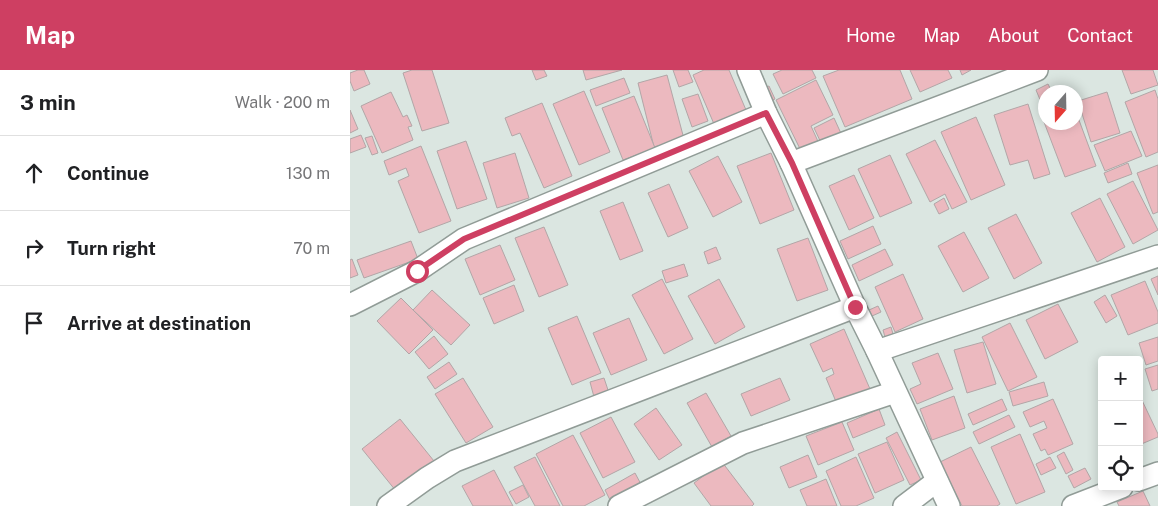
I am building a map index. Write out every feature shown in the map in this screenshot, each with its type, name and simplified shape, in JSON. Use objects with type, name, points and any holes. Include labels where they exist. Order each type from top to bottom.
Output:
[{"type":"street","points":[[748,70],[766,113],[792,163],[855,307],[949,506]]},
{"type":"street","points":[[792,163],[1037,70]]},
{"type":"street","points":[[350,305],[417,271],[464,239],[766,113]]},
{"type":"street","points":[[877,351],[1158,256]]},
{"type":"street","points":[[388,506],[455,461],[855,307]]},
{"type":"street","points":[[619,506],[743,443],[895,392]]},
{"type":"street","points":[[1143,479],[1158,473]]},
{"type":"street","points":[[904,506],[937,481]]},
{"type":"street","points":[[1073,506],[1112,491]]},
{"type":"building","points":[[364,70],[370,84],[354,91],[350,81],[350,73]]},
{"type":"building","points":[[412,70],[432,70],[449,123],[422,131],[403,73]]},
{"type":"building","points":[[532,70],[544,70],[547,76],[536,80]]},
{"type":"building","points":[[583,70],[622,70],[586,80]]},
{"type":"building","points":[[673,70],[688,70],[693,82],[679,87]]},
{"type":"building","points":[[704,70],[729,70],[746,110],[714,124],[693,75]]},
{"type":"building","points":[[782,70],[812,70],[816,78],[783,94],[773,74]]},
{"type":"building","points":[[839,70],[900,70],[912,99],[845,127],[823,76]]},
{"type":"building","points":[[910,70],[948,70],[952,78],[920,92]]},
{"type":"building","points":[[960,70],[971,70],[962,75]]},
{"type":"building","points":[[1122,70],[1153,70],[1158,85],[1131,94]]},
{"type":"building","points":[[667,75],[684,139],[654,147],[638,83]]},
{"type":"building","points":[[624,78],[630,93],[596,106],[590,90]]},
{"type":"building","points":[[816,80],[833,115],[811,126],[821,148],[804,157],[776,100]]},
{"type":"building","points":[[769,86],[775,99],[769,102],[763,88]]},
{"type":"building","points":[[1155,90],[1158,99],[1158,152],[1146,157],[1125,102]]},
{"type":"building","points":[[584,91],[610,152],[579,165],[553,104]]},
{"type":"building","points":[[391,92],[403,117],[407,115],[412,126],[408,127],[413,140],[382,153],[361,106]]},
{"type":"building","points":[[1107,92],[1120,133],[1091,142],[1083,117],[1083,99]]},
{"type":"building","points":[[698,94],[708,121],[692,127],[682,99]]},
{"type":"building","points":[[634,96],[655,148],[623,160],[602,108]]},
{"type":"building","points":[[542,103],[572,176],[544,188],[520,133],[512,136],[505,118]]},
{"type":"building","points":[[1028,104],[1050,174],[1034,179],[1028,160],[1010,165],[994,115]]},
{"type":"building","points":[[350,110],[358,129],[350,133]]},
{"type":"building","points":[[976,117],[1005,185],[971,200],[941,132]]},
{"type":"building","points":[[834,118],[844,140],[824,149],[814,128]]},
{"type":"building","points":[[1047,130],[1083,130],[1096,166],[1065,177]]},
{"type":"building","points":[[1131,131],[1142,156],[1105,171],[1094,145]]},
{"type":"building","points":[[361,135],[366,147],[350,153],[350,139]]},
{"type":"building","points":[[372,136],[378,153],[372,155],[365,138]]},
{"type":"building","points":[[935,140],[967,202],[952,209],[945,194],[930,202],[906,154]]},
{"type":"building","points":[[466,141],[487,199],[457,209],[437,151]]},
{"type":"building","points":[[421,146],[451,221],[419,233],[398,181],[409,176],[406,168],[389,175],[384,161]]},
{"type":"building","points":[[515,153],[529,198],[497,208],[483,163]]},
{"type":"building","points":[[771,153],[794,210],[760,224],[737,166]]},
{"type":"building","points":[[890,155],[912,203],[880,217],[858,169]]},
{"type":"building","points":[[718,156],[742,202],[713,217],[689,171]]},
{"type":"building","points":[[1128,163],[1132,174],[1108,183],[1104,173]]},
{"type":"building","points":[[1158,165],[1158,212],[1153,214],[1137,173]]},
{"type":"building","points":[[854,175],[874,218],[849,230],[829,186]]},
{"type":"building","points":[[1133,181],[1158,230],[1133,244],[1107,194]]},
{"type":"building","points":[[669,184],[688,228],[668,237],[648,193]]},
{"type":"building","points":[[944,198],[949,209],[939,214],[934,204]]},
{"type":"building","points":[[1100,198],[1125,247],[1097,262],[1071,213]]},
{"type":"building","points":[[623,202],[643,251],[620,260],[600,211]]},
{"type":"building","points":[[1016,214],[1042,263],[1014,279],[988,228]]},
{"type":"building","points":[[873,226],[881,244],[848,259],[840,241]]},
{"type":"building","points":[[544,227],[568,285],[539,297],[515,238]]},
{"type":"building","points":[[964,232],[989,278],[963,292],[938,246]]},
{"type":"building","points":[[808,238],[828,290],[797,301],[777,249]]},
{"type":"building","points":[[411,241],[418,259],[364,278],[357,260]]},
{"type":"building","points":[[500,245],[515,280],[480,295],[465,259]]},
{"type":"building","points":[[716,247],[721,259],[708,264],[704,252]]},
{"type":"building","points":[[885,249],[893,265],[859,281],[852,265]]},
{"type":"building","points":[[352,259],[358,275],[350,278],[350,260]]},
{"type":"building","points":[[684,264],[688,276],[666,283],[662,271]]},
{"type":"building","points":[[903,274],[923,319],[895,332],[875,287]]},
{"type":"building","points":[[1158,276],[1158,295],[1151,279]]},
{"type":"building","points":[[662,279],[693,339],[664,354],[632,295]]},
{"type":"building","points":[[719,279],[745,327],[715,344],[688,296]]},
{"type":"building","points":[[1145,281],[1158,312],[1158,323],[1128,335],[1111,295]]},
{"type":"building","points":[[514,285],[524,311],[494,324],[483,298]]},
{"type":"building","points":[[432,290],[470,325],[451,345],[413,310]]},
{"type":"building","points":[[1105,295],[1117,316],[1106,323],[1094,302]]},
{"type":"building","points":[[401,298],[433,330],[409,354],[377,321]]},
{"type":"building","points":[[1058,304],[1078,342],[1045,359],[1026,320]]},
{"type":"building","points":[[878,306],[881,312],[872,316],[869,310]]},
{"type":"building","points":[[577,316],[601,373],[572,385],[548,328]]},
{"type":"building","points":[[629,318],[647,360],[611,375],[593,333]]},
{"type":"building","points":[[1010,323],[1037,377],[1008,391],[982,337]]},
{"type":"building","points":[[891,327],[893,334],[885,337],[883,330]]},
{"type":"building","points":[[844,329],[870,389],[837,404],[826,378],[834,374],[832,368],[823,372],[810,344]]},
{"type":"building","points":[[434,336],[448,354],[429,369],[415,352]]},
{"type":"building","points":[[1158,337],[1158,361],[1146,365],[1139,343]]},
{"type":"building","points":[[983,342],[996,384],[967,393],[954,350]]},
{"type":"building","points":[[938,353],[953,389],[917,404],[910,389],[921,384],[912,363]]},
{"type":"building","points":[[449,362],[457,374],[435,389],[427,377]]},
{"type":"building","points":[[1158,365],[1158,389],[1152,391],[1145,369]]},
{"type":"building","points":[[463,378],[493,427],[466,443],[435,394]]},
{"type":"building","points":[[604,378],[609,393],[594,397],[590,382]]},
{"type":"building","points":[[780,378],[790,400],[751,416],[741,394]]},
{"type":"building","points":[[1044,382],[1048,396],[1013,406],[1009,392]]},
{"type":"building","points":[[706,393],[731,436],[712,447],[687,403]]},
{"type":"building","points":[[954,396],[965,428],[932,440],[920,409]]},
{"type":"building","points":[[1002,399],[1007,410],[973,425],[968,414]]},
{"type":"building","points":[[1053,399],[1073,444],[1048,455],[1045,449],[1041,451],[1033,434],[1047,428],[1044,421],[1030,427],[1023,412]]},
{"type":"building","points":[[1143,402],[1158,434],[1158,437],[1143,443]]},
{"type":"building","points":[[656,408],[682,445],[659,460],[634,424]]},
{"type":"building","points":[[879,409],[885,425],[853,438],[847,423]]},
{"type":"building","points":[[1009,415],[1015,427],[979,444],[973,432]]},
{"type":"building","points":[[611,417],[635,462],[603,478],[580,433]]},
{"type":"building","points":[[400,419],[434,461],[396,491],[362,449]]},
{"type":"building","points":[[842,422],[854,450],[818,465],[806,436]]},
{"type":"building","points":[[897,432],[921,480],[910,485],[886,438]]},
{"type":"building","points":[[1020,434],[1045,492],[1016,504],[991,447]]},
{"type":"building","points":[[573,435],[605,495],[584,506],[563,506],[536,454]]},
{"type":"building","points":[[887,442],[904,480],[875,493],[858,454]]},
{"type":"building","points":[[971,447],[1000,504],[997,506],[962,506],[940,462]]},
{"type":"building","points":[[1064,452],[1073,470],[1066,474],[1057,456]]},
{"type":"building","points":[[808,455],[817,477],[789,488],[780,467]]},
{"type":"building","points":[[535,457],[560,506],[535,506],[514,467]]},
{"type":"building","points":[[856,457],[874,498],[856,506],[841,506],[826,471]]},
{"type":"building","points":[[1050,457],[1056,468],[1041,475],[1036,464]]},
{"type":"building","points":[[722,462],[754,504],[752,506],[711,506],[694,483]]},
{"type":"building","points":[[1085,468],[1091,479],[1074,488],[1068,476]]},
{"type":"building","points":[[494,470],[513,506],[473,506],[462,486]]},
{"type":"building","points":[[635,473],[643,488],[612,504],[605,490]]},
{"type":"building","points":[[826,479],[837,506],[807,506],[800,490]]},
{"type":"building","points":[[523,485],[529,497],[516,504],[509,492]]},
{"type":"building","points":[[1143,491],[1150,506],[1119,506],[1117,502]]},
{"type":"route","points":[[417,271],[464,239],[766,113],[792,163],[855,307]]}]
